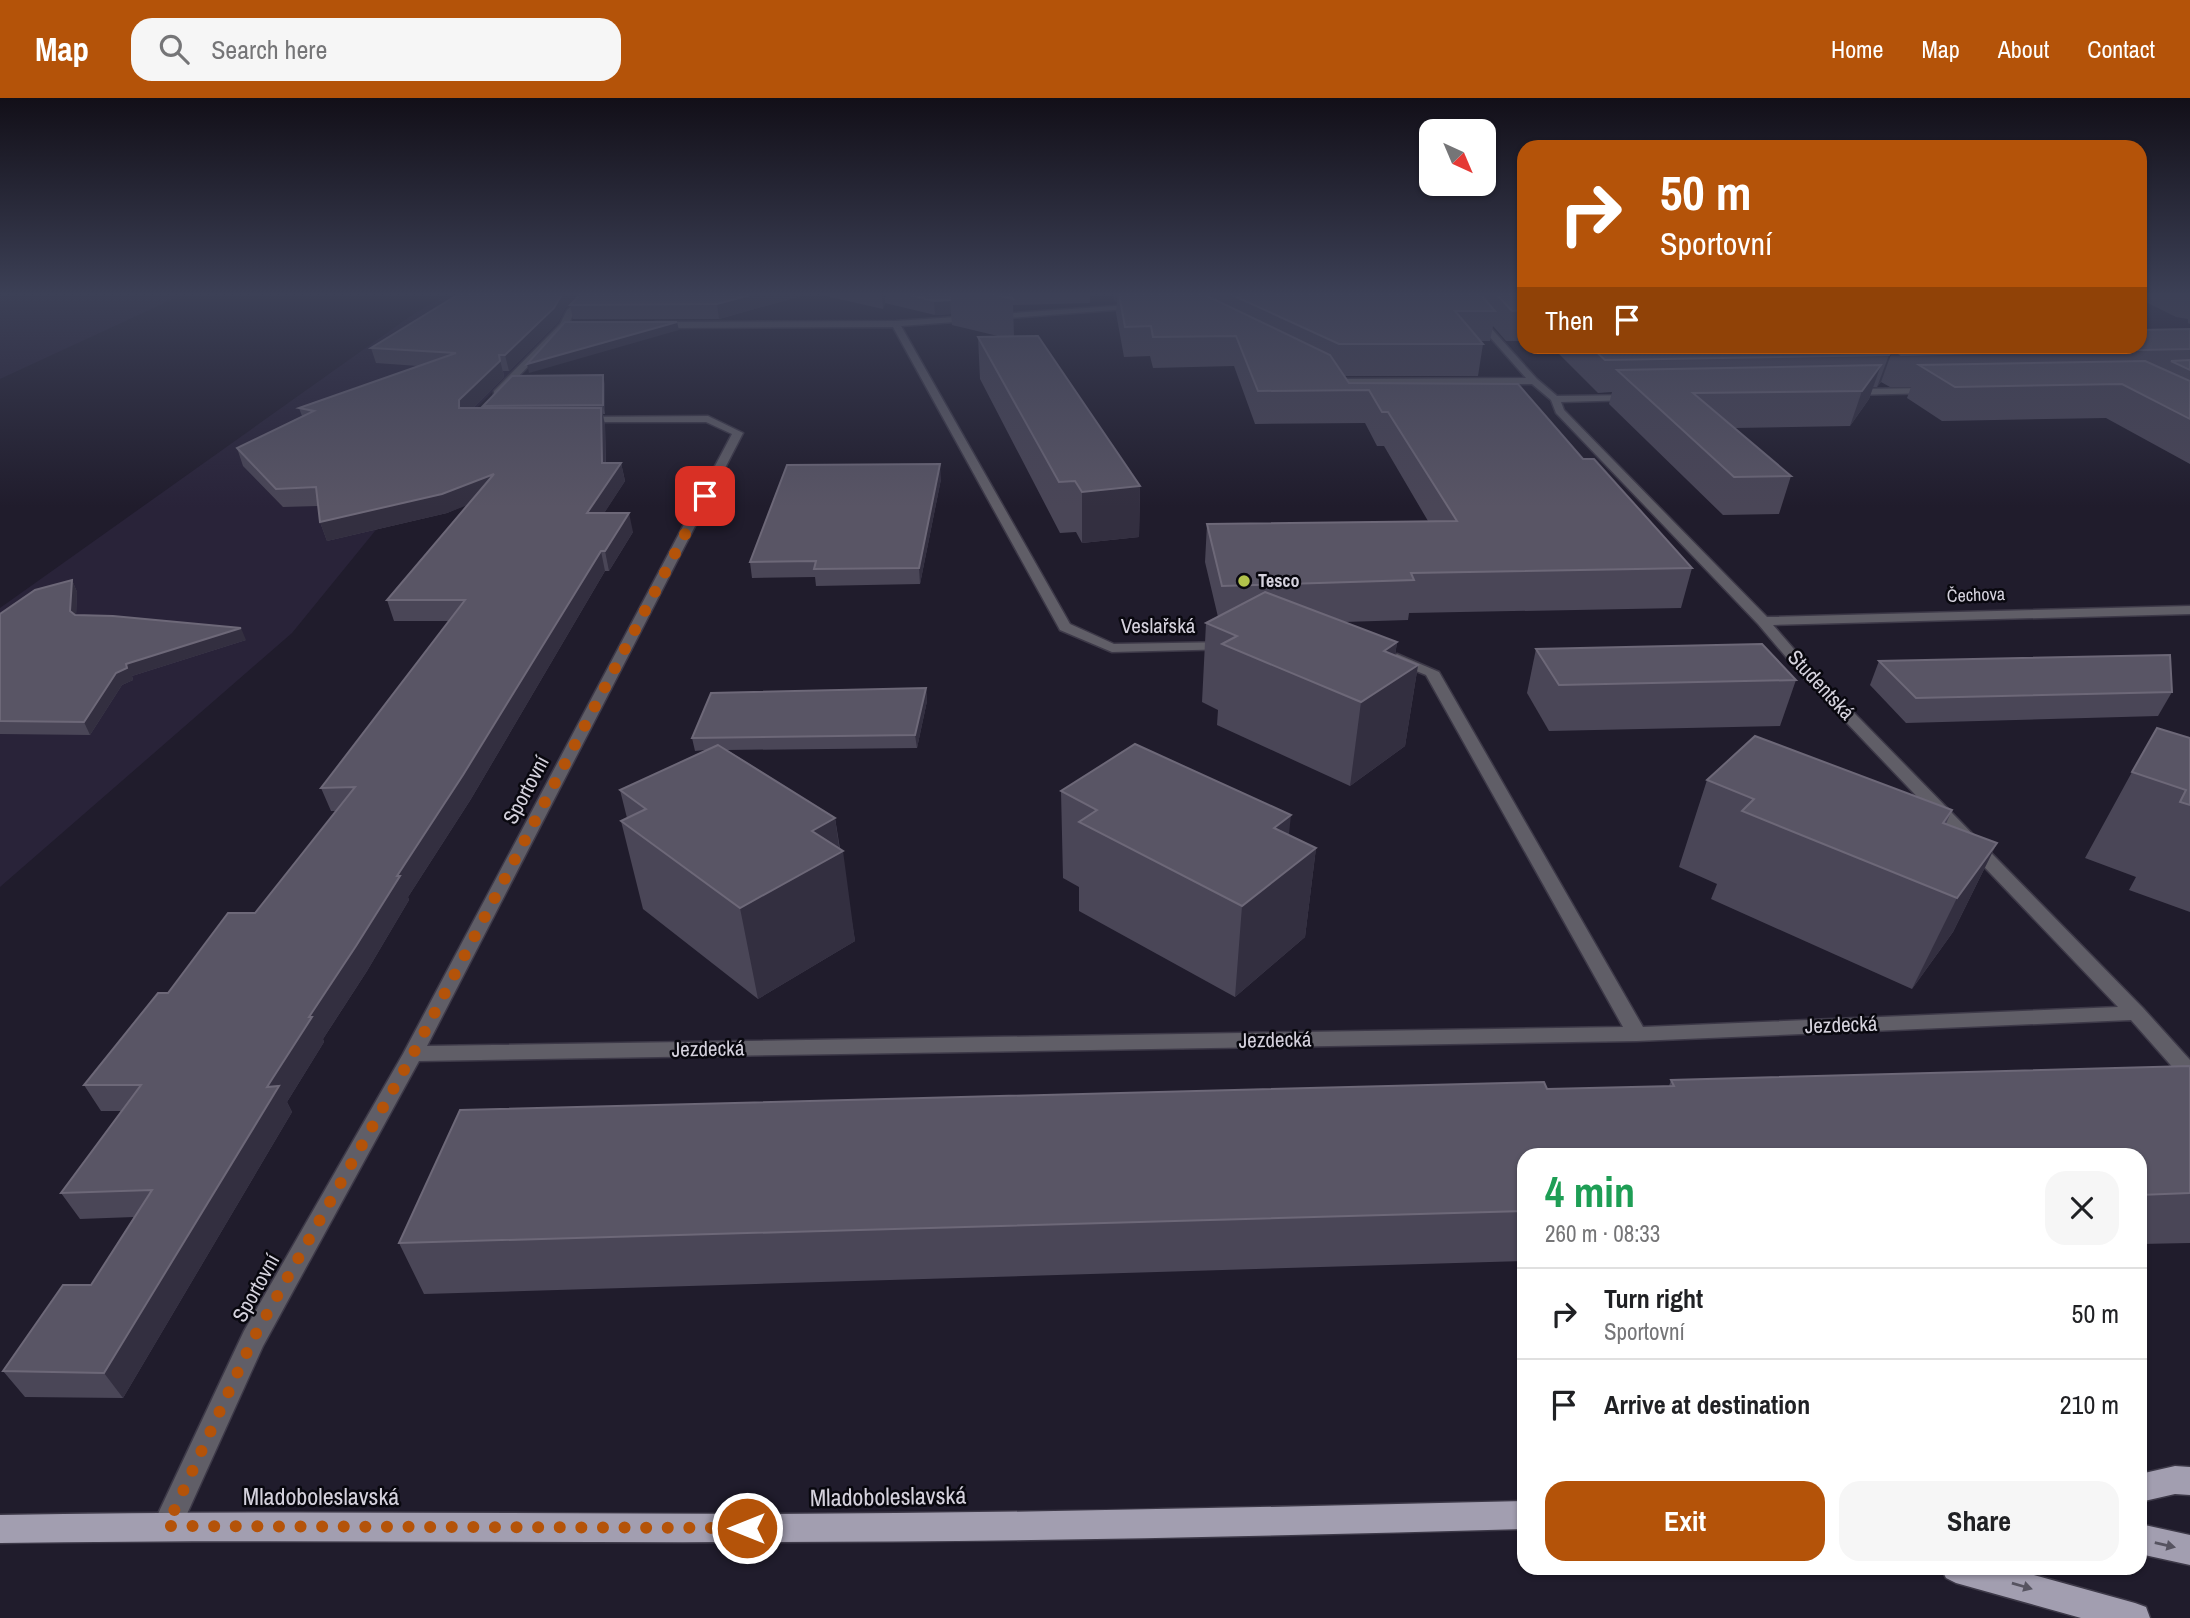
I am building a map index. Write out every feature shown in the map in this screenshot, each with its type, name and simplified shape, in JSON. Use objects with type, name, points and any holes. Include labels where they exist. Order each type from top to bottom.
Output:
[{"type":"main road","points":[[2147,1486],[2175,1480],[2190,1481]]},
{"type":"main road","name":"Mladoboleslavská","points":[[0,1529],[167,1526],[775,1528],[1189,1524],[1517,1515]]},
{"type":"main road","points":[[2147,1541],[2190,1550]]},
{"type":"main road","points":[[1981,1575],[2134,1618]]},
{"type":"street","points":[[489,402],[529,365]]},
{"type":"street","name":"Veslařská","points":[[919,365],[1065,628],[1112,648],[1242,646]]},
{"type":"street","points":[[1520,365],[1555,399],[1652,397]]},
{"type":"street","points":[[1310,370],[1335,387],[1534,381]]},
{"type":"street","points":[[1833,393],[1945,391]]},
{"type":"street","name":"Studentská","points":[[1555,399],[1559,411],[1763,621],[1808,674],[2136,1013],[2190,1073]]},
{"type":"street","points":[[1546,411],[1559,411]]},
{"type":"street","name":"Sportovní","points":[[167,1526],[253,1339],[413,1054],[738,433],[709,419],[561,420]]},
{"type":"street","name":"Čechova","points":[[1763,621],[2190,610]]},
{"type":"street","points":[[1385,654],[1432,673],[1637,1034]]},
{"type":"street","name":"Jezdecká","points":[[413,1054],[1637,1034],[2136,1013]]},
{"type":"shaded area","points":[[0,365],[30,365],[0,379]]},
{"type":"shaded area","points":[[342,365],[518,365],[467,418],[292,633],[0,887],[0,608]]},
{"type":"building","points":[[422,365],[496,365],[459,400],[459,408],[601,408],[602,463],[621,463],[587,513],[629,513],[605,551],[601,551],[463,775],[397,876],[400,876],[309,1017],[312,1017],[267,1087],[279,1086],[104,1373],[3,1371],[63,1285],[91,1285],[152,1190],[61,1193],[141,1085],[84,1085],[158,993],[168,993],[228,913],[255,913],[355,787],[321,788],[465,600],[387,600],[494,474],[442,494],[320,522],[316,487],[276,489],[237,448],[314,411],[299,408]]},
{"type":"building","points":[[994,365],[1058,365],[1140,486],[1082,492],[1075,481],[1059,482]]},
{"type":"building","points":[[1248,365],[1337,365],[1349,383],[1518,384],[1583,459],[1594,459],[1692,568],[1411,573],[1414,580],[1222,586],[1207,524],[1457,521],[1388,412],[1382,412],[1369,390],[1258,391]]},
{"type":"building","points":[[1881,365],[1862,391],[1693,393],[1791,476],[1734,477],[1617,370]]},
{"type":"building","points":[[1919,365],[2154,365],[2190,381],[2190,419],[2122,384],[1955,387]]},
{"type":"building","points":[[603,375],[603,405],[483,406],[512,376]]},
{"type":"building","points":[[940,464],[919,568],[814,569],[816,561],[750,562],[787,465]]},
{"type":"building","points":[[72,580],[70,611],[75,615],[241,628],[126,664],[127,668],[116,673],[84,722],[0,721],[0,614],[35,590]]},
{"type":"building","points":[[1265,592],[1397,642],[1384,651],[1418,665],[1361,702],[1222,644],[1237,636],[1206,623]]},
{"type":"building","points":[[1762,644],[1796,680],[1559,685],[1536,649]]},
{"type":"building","points":[[2170,655],[2172,692],[1916,698],[1879,661]]},
{"type":"building","points":[[926,688],[915,735],[692,738],[711,693]]},
{"type":"building","points":[[2157,728],[2190,738],[2190,805],[2180,802],[2186,790],[2132,772]]},
{"type":"building","points":[[1755,736],[1952,810],[1943,823],[1997,843],[1957,898],[1742,811],[1754,799],[1707,780]]},
{"type":"building","points":[[1135,744],[1291,815],[1274,828],[1316,848],[1242,906],[1079,822],[1097,810],[1061,791]]},
{"type":"building","points":[[718,745],[835,818],[812,831],[843,851],[740,908],[621,821],[646,809],[620,790]]},
{"type":"building","points":[[2190,1066],[2190,1193],[2147,1195],[2147,1148],[1517,1148],[1517,1211],[399,1243],[460,1110],[1544,1082],[1547,1089],[1674,1086],[1671,1080]]},
{"type":"place","name":"Tesco","points":[[1244,581]]},
{"type":"route","points":[[705,496],[413,1054],[253,1339],[167,1526],[747,1528]]}]
